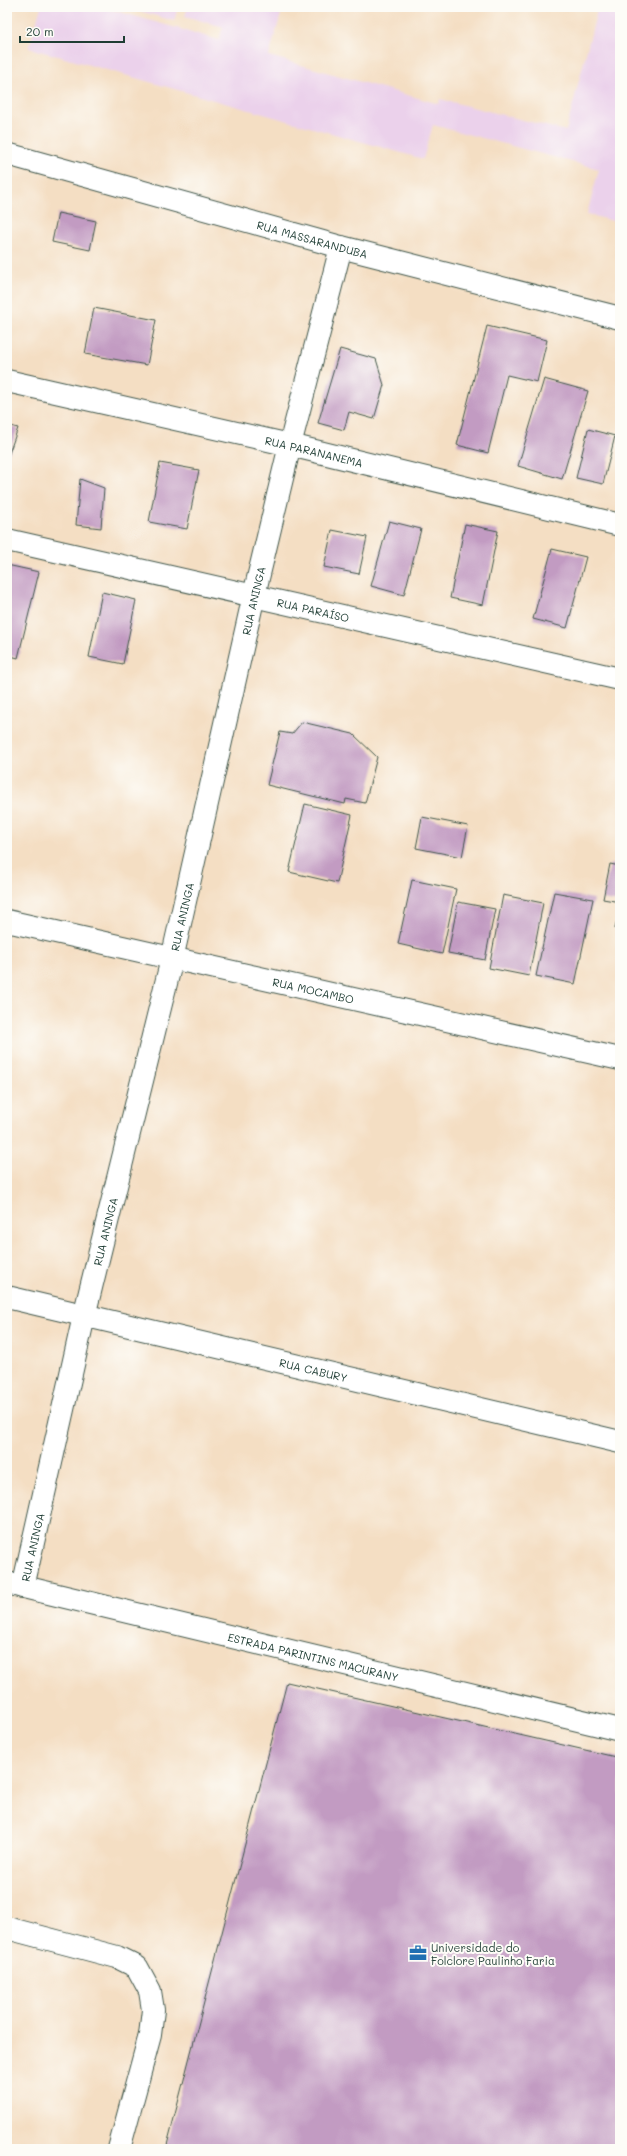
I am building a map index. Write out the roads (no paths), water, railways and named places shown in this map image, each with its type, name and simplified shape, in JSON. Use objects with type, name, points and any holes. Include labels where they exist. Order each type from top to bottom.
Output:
[{"type":"street","name":"RUA MASSARANDUBA","points":[[7,154],[341,247],[620,318]]},
{"type":"street","name":"RUA ANINGA","points":[[15,1585],[84,1316],[172,959],[254,595],[290,445],[341,247]]},
{"type":"street","name":"RUA PARANANEMA","points":[[7,381],[290,445],[620,525]]},
{"type":"street","name":"RUA PARAÍSO","points":[[7,540],[620,679]]},
{"type":"street","name":"RUA MOCAMBO","points":[[7,921],[620,1058]]},
{"type":"street","name":"RUA CABURY","points":[[7,1297],[620,1442]]},
{"type":"street","name":"ESTRADA PARINTINS MACURANY","points":[[15,1585],[620,1730]]},
{"type":"street","points":[[7,1928],[116,1957],[137,1968],[150,1991],[153,2010],[150,2035],[119,2149]]},
{"type":"place","name":"Universidade do Folclore Paulinho Faria","points":[[418,1953]]}]
